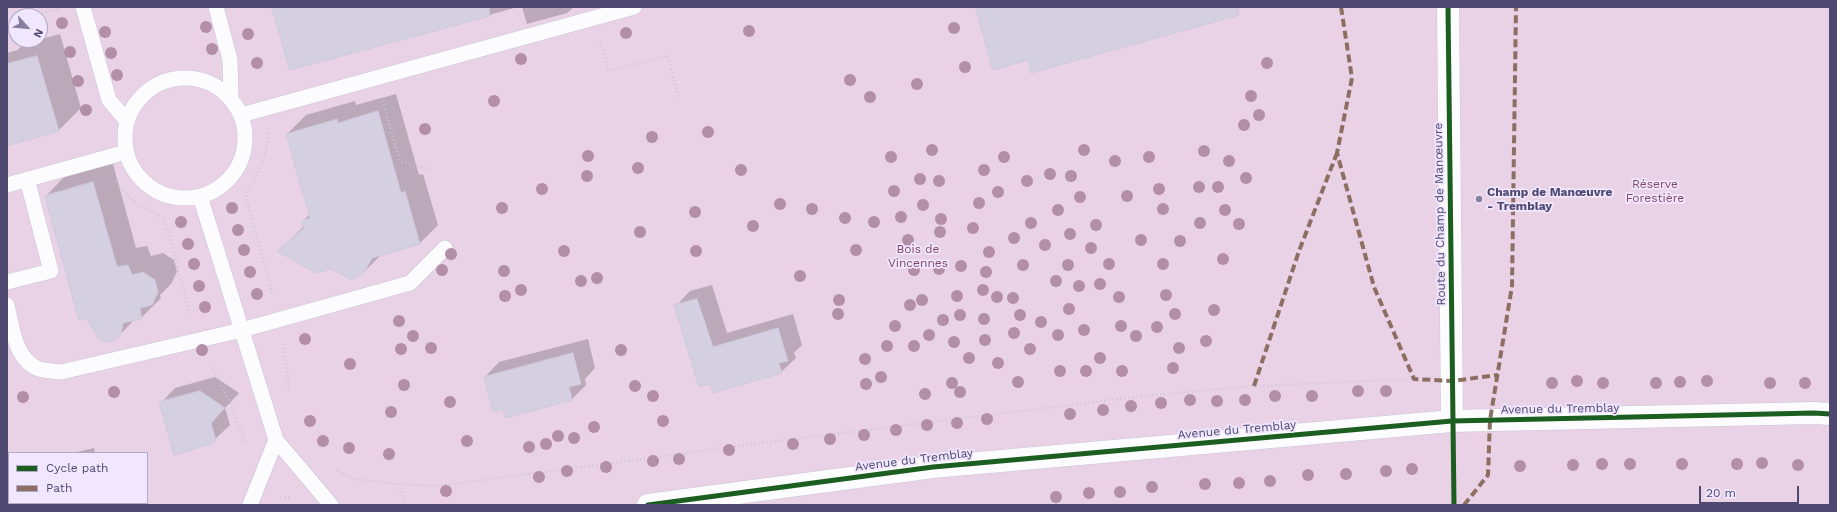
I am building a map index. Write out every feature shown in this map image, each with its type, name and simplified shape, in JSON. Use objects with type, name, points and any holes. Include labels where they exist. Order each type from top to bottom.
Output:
[{"type":"main road","name":"Route du Champ de Manœuvre","points":[[1448,7],[1452,421]]},
{"type":"main road","name":"Avenue du Tremblay","points":[[648,505],[933,467],[1452,421],[1814,413],[1830,414]]},
{"type":"lane","points":[[84,7],[109,100],[127,121]]},
{"type":"lane","points":[[216,7],[230,60],[231,98]]},
{"type":"lane","points":[[241,115],[634,7]]},
{"type":"lane","points":[[181,77],[200,79],[217,86],[231,98],[241,115],[246,135],[243,155],[234,173],[219,188],[200,196],[181,198],[163,194],[147,184],[134,170],[126,152],[125,136],[127,121],[135,104],[148,91],[164,81],[181,77]]},
{"type":"lane","points":[[7,185],[126,152]]},
{"type":"lane","points":[[7,282],[52,271],[27,179]]},
{"type":"lane","points":[[200,196],[276,440],[331,505]]},
{"type":"lane","points":[[7,308],[20,352],[27,362],[40,369],[61,372],[242,330],[410,283],[445,248]]},
{"type":"lane","points":[[250,505],[276,440]]},
{"type":"path","points":[[48,12],[66,7]]},
{"type":"path","points":[[593,18],[609,71],[668,56],[679,99]]},
{"type":"path","points":[[376,78],[400,161],[430,170]]},
{"type":"path","points":[[355,479],[398,484],[438,486],[746,445],[1141,396],[1254,386],[1414,379]]},
{"type":"path","points":[[398,484],[405,503]]},
{"type":"green space","name":"Bois de Vincennes","points":[[7,7],[1830,7],[1830,505],[7,505]]},
{"type":"building","points":[[272,7],[489,7],[490,16],[290,70]]},
{"type":"building","points":[[976,7],[1238,7],[1239,15],[1031,73],[1028,60],[993,70]]},
{"type":"building","points":[[37,56],[59,131],[7,146],[7,64]]},
{"type":"building","points":[[378,111],[401,193],[405,191],[420,244],[372,258],[364,273],[352,280],[331,269],[316,273],[277,251],[304,228],[301,221],[310,218],[286,134],[337,119],[338,123]]},
{"type":"building","points":[[93,182],[117,267],[128,265],[132,275],[143,272],[155,280],[158,292],[152,305],[140,308],[142,319],[123,323],[121,335],[110,342],[102,341],[98,338],[86,318],[79,320],[45,196]]},
{"type":"building","points":[[697,299],[713,347],[778,328],[788,361],[779,363],[782,373],[713,393],[710,384],[699,387],[674,305]]},
{"type":"building","points":[[573,353],[581,384],[569,387],[572,400],[505,418],[503,409],[493,412],[484,377]]},
{"type":"building","points":[[200,391],[225,408],[211,423],[216,441],[211,442],[211,444],[174,455],[159,402]]},
{"type":"marked path","points":[[1341,7],[1352,78],[1337,153],[1374,287],[1414,379],[1452,381],[1498,375]]},
{"type":"marked path","points":[[1464,505],[1488,475],[1490,420],[1512,286],[1516,7]]},
{"type":"marked path","points":[[1254,386],[1299,251],[1337,153]]},
{"type":"cycle path","points":[[1448,7],[1454,505]]},
{"type":"cycle path","points":[[648,505],[933,467],[1452,421],[1814,413],[1830,414]]},
{"type":"place","name":"Champ de Manœuvre - Tremblay","points":[[1479,199]]},
{"type":"park label","name":"Réserve Forestière","points":[[1655,191]]}]
